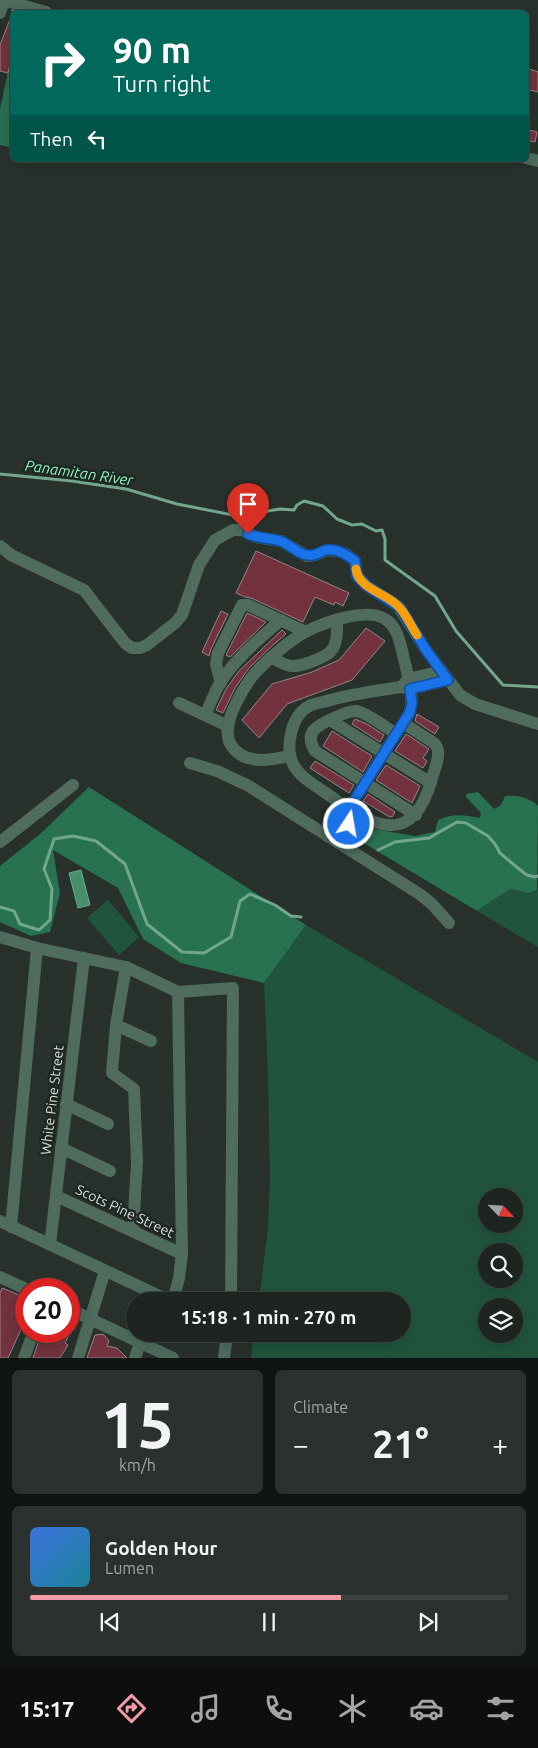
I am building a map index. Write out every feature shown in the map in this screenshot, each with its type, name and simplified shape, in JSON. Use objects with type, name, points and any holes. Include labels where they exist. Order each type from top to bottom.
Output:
[{"type":"street","points":[[0,13],[3,0],[39,10]]},
{"type":"street","points":[[0,546],[11,555],[84,590],[125,643],[132,648],[148,645],[182,615],[199,565],[215,540],[233,530],[242,530],[256,537],[281,541],[307,556],[327,550],[338,551],[355,561],[357,576],[367,586],[398,606],[426,650],[460,695],[466,700],[538,724]]},
{"type":"street","points":[[220,683],[216,664],[218,653],[242,605],[248,605],[306,632]]},
{"type":"street","points":[[290,756],[262,761],[248,758],[233,748],[230,742],[228,726],[235,706],[247,684],[272,658],[306,632],[347,616],[370,614],[388,621],[398,636],[411,707],[400,728],[341,819],[333,840]]},
{"type":"street","points":[[205,715],[220,683],[242,655],[281,620]]},
{"type":"street","points":[[272,658],[288,665],[296,666],[326,656],[334,646],[337,620]]},
{"type":"street","points":[[416,815],[315,752],[311,738],[312,732],[320,724],[357,711],[437,745],[438,753],[431,783],[423,804],[416,815],[408,821],[389,826],[372,822],[306,778],[293,765],[290,756],[290,740],[298,716],[309,706],[445,675]]},
{"type":"street","points":[[179,703],[228,726]]},
{"type":"street","points":[[330,720],[431,783]]},
{"type":"street","points":[[190,763],[238,780],[421,895],[449,923]]},
{"type":"street","points":[[0,842],[73,785]]},
{"type":"street","points":[[0,936],[36,948],[126,966],[178,992],[233,988],[231,1292]]},
{"type":"street","points":[[36,948],[6,1224],[152,1292]]},
{"type":"street","name":"White Pine Street","points":[[50,1245],[84,958]]},
{"type":"street","points":[[126,966],[116,1025],[112,1073],[134,1089],[137,1162],[134,1232]]},
{"type":"street","points":[[175,1292],[179,1278],[182,1254],[178,992]]},
{"type":"street","points":[[116,1025],[151,1041]]},
{"type":"street","points":[[66,1104],[108,1124]]},
{"type":"street","points":[[61,1148],[110,1171]]},
{"type":"street","name":"Scots Pine Street","points":[[56,1196],[182,1254]]},
{"type":"street","points":[[78,1358],[105,1271]]},
{"type":"street","points":[[1,1280],[15,1285]]},
{"type":"street","points":[[80,1314],[126,1335]]},
{"type":"street","points":[[135,1358],[140,1342],[173,1358]]},
{"type":"street","points":[[224,1358],[226,1342]]},
{"type":"street","points":[[24,1358],[30,1343]]},
{"type":"shaded area","points":[[10,62],[10,148],[0,145],[0,109]]},
{"type":"shaded area","points":[[89,787],[306,925],[264,983],[181,963],[143,939],[118,888],[53,850],[60,893],[50,932],[31,936],[0,922],[0,866],[40,834]]},
{"type":"shaded area","points":[[478,792],[494,809],[501,805],[505,796],[523,797],[531,800],[538,806],[537,890],[528,893],[510,889],[477,911],[357,839],[373,829],[415,836],[435,832],[438,820],[449,816],[464,815],[480,818],[481,813],[466,797],[466,794]]},
{"type":"shaded area","points":[[81,870],[90,905],[78,908],[69,873]]},
{"type":"shaded area","points":[[510,889],[528,893],[538,890],[538,947],[477,911]]},
{"type":"shaded area","points":[[108,900],[139,937],[119,955],[87,918]]},
{"type":"shaded area","points":[[306,925],[538,1062],[538,1358],[251,1358],[253,1342],[411,1342],[411,1292],[260,1292],[268,1227],[270,1179],[264,983]]},
{"type":"building","points":[[10,19],[10,63],[8,73],[0,71],[0,45]]},
{"type":"building","points":[[529,69],[538,72],[538,92],[529,90]]},
{"type":"building","points":[[529,130],[537,132],[535,142],[529,141]]},
{"type":"building","points":[[256,551],[349,593],[343,606],[335,602],[334,605],[315,597],[303,622],[236,593]]},
{"type":"building","points":[[221,611],[228,614],[209,656],[202,652]]},
{"type":"building","points":[[247,613],[266,622],[230,657],[226,655]]},
{"type":"building","points":[[366,628],[385,641],[352,680],[287,704],[259,738],[242,720],[272,684],[312,672],[339,660]]},
{"type":"building","points":[[282,630],[286,634],[249,668],[235,688],[223,713],[216,710],[226,689],[239,671]]},
{"type":"building","points":[[417,714],[439,727],[435,734],[415,721]]},
{"type":"building","points":[[355,719],[384,735],[380,742],[352,724]]},
{"type":"building","points":[[332,731],[372,756],[363,772],[323,746]]},
{"type":"building","points":[[406,734],[429,749],[423,758],[427,761],[423,768],[395,751]]},
{"type":"building","points":[[315,761],[354,785],[349,793],[310,768]]},
{"type":"building","points":[[386,765],[420,786],[412,803],[376,780]]},
{"type":"building","points":[[368,794],[395,812],[392,817],[363,801]]},
{"type":"building","points":[[2,1288],[15,1293],[15,1343],[8,1358],[0,1358],[0,1293]]},
{"type":"building","points":[[103,1334],[109,1341],[107,1346],[117,1348],[127,1358],[87,1358],[95,1335]]},
{"type":"building","points":[[38,1343],[65,1343],[68,1345],[60,1358],[33,1358]]},
{"type":"waterway","name":"Panamitan River","points":[[0,474],[72,481],[126,489],[177,504],[238,516],[280,509],[294,510],[297,505],[304,501],[323,506],[337,519],[352,525],[362,524],[376,531],[382,530],[385,539],[385,560],[435,596],[456,631],[503,685],[538,687]]},
{"type":"waterway","name":"Panamitan River","points":[[378,850],[395,842],[429,838],[457,822],[466,823],[488,836],[500,853],[527,875],[538,876]]},
{"type":"waterway","points":[[0,907],[14,911],[20,924],[39,930],[50,920],[52,889],[44,869],[54,839],[73,836],[96,841],[125,864],[147,924],[182,952],[204,953],[231,937],[240,901],[250,894],[275,905],[291,916],[301,917]]},
{"type":"slow traffic","points":[[356,569],[357,576],[367,586],[401,609],[417,635]]},
{"type":"route","points":[[248,534],[281,541],[307,556],[327,550],[346,554],[355,561],[357,576],[367,586],[401,609],[426,650],[448,680],[410,689],[412,703],[410,712],[352,804],[353,811],[349,824]]}]
